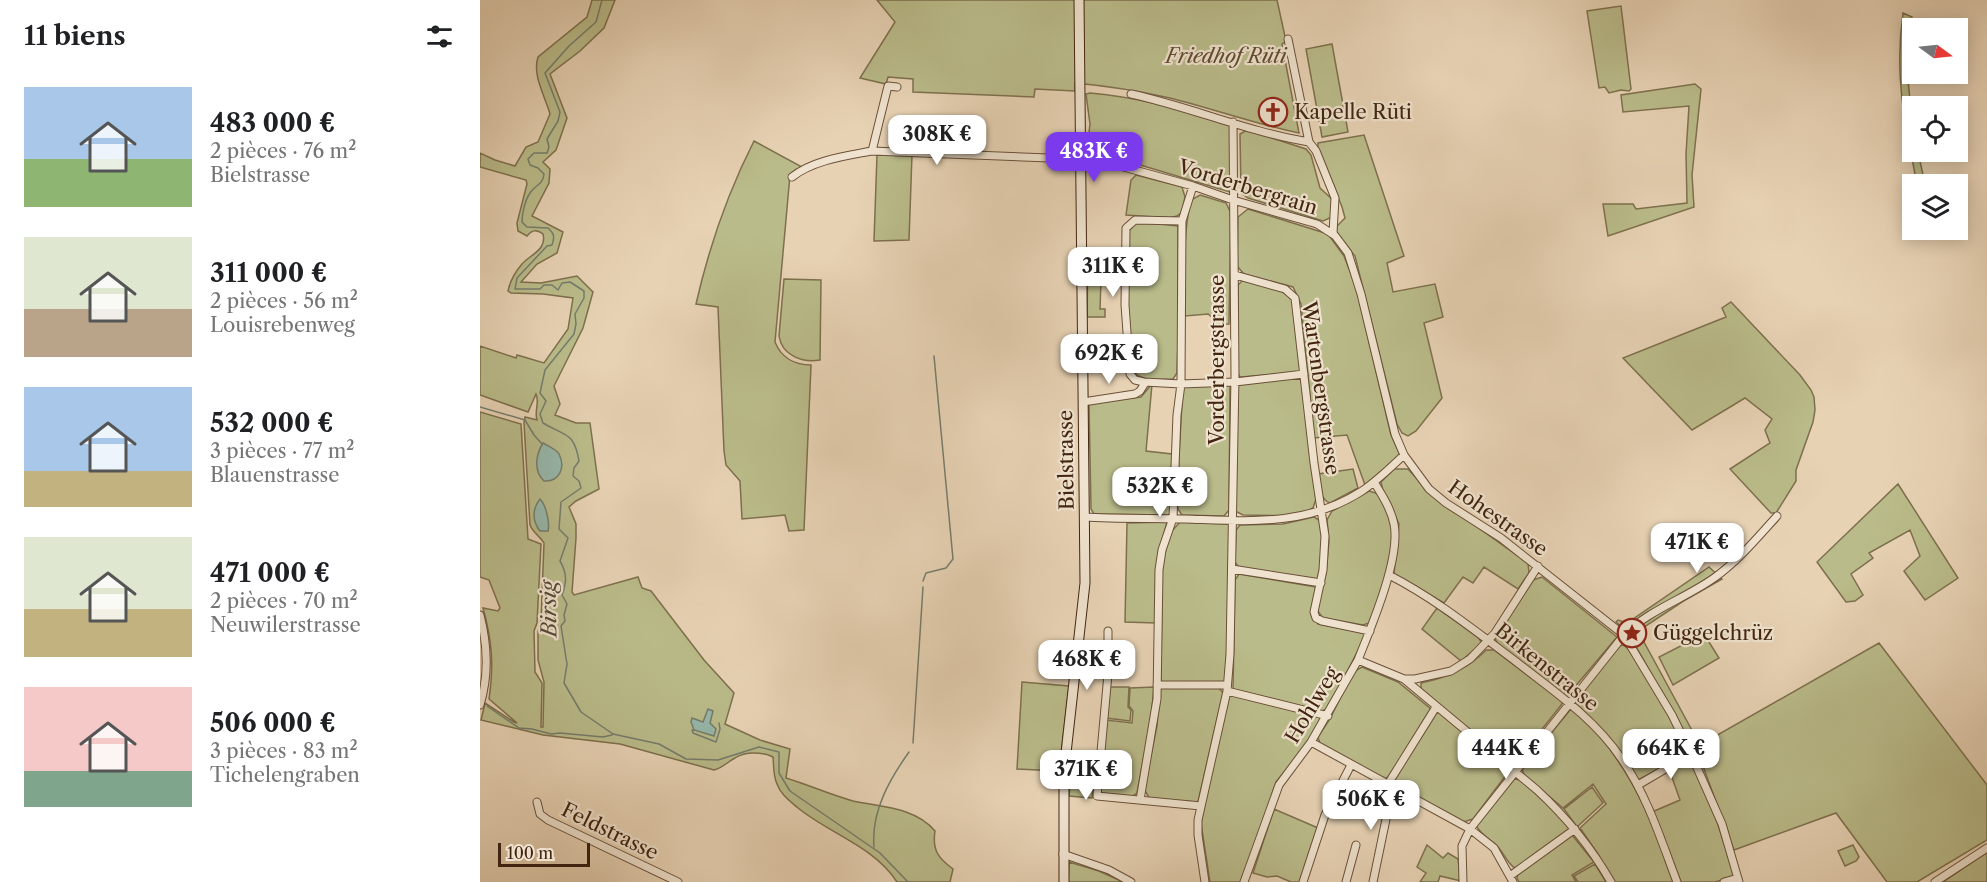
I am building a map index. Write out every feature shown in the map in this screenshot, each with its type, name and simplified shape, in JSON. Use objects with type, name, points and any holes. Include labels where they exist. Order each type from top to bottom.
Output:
[{"type":"main road","name":"Bielstrasse","points":[[1064,882],[1065,771],[1084,609],[1079,0]]},
{"type":"street","points":[[1288,39],[1309,142],[1316,151],[1334,194],[1334,235]]},
{"type":"street","points":[[872,151],[888,86],[897,87]]},
{"type":"street","points":[[1131,94],[1162,100],[1268,134],[1309,142]]},
{"type":"street","name":"Vorderbergstrasse","points":[[1205,882],[1198,835],[1201,806],[1227,688],[1232,569],[1235,382],[1233,122]]},
{"type":"street","name":"Vorderbergrain","points":[[792,177],[802,169],[872,151],[1080,160],[1120,166],[1193,186],[1317,224],[1334,235]]},
{"type":"street","points":[[1140,800],[1152,738],[1157,685],[1159,571],[1162,550],[1173,518],[1177,415],[1181,384],[1182,221],[1193,186]]},
{"type":"street","points":[[1182,221],[1135,220],[1126,228],[1125,305],[1130,374],[1136,380],[1145,382],[1181,384],[1235,382],[1304,374]]},
{"type":"street","name":"Hohestrasse","points":[[1334,235],[1348,253],[1361,294],[1395,434],[1404,455],[1429,489],[1446,503],[1501,538],[1624,635],[1673,717],[1691,754],[1722,824],[1738,880]]},
{"type":"street","name":"Wartenbergstrasse","points":[[1235,275],[1285,289],[1295,298],[1325,536],[1323,570],[1314,612],[1316,618],[1322,621],[1370,631]]},
{"type":"street","points":[[1083,402],[1135,394],[1140,391],[1145,382]]},
{"type":"street","points":[[1084,517],[1285,519],[1321,511],[1354,495],[1374,482],[1404,455]]},
{"type":"street","points":[[1358,660],[1389,575],[1396,540],[1394,523],[1388,506],[1374,482]]},
{"type":"street","points":[[1463,882],[1462,846],[1470,829],[1624,635],[1647,618],[1714,578],[1778,516]]},
{"type":"street","points":[[1404,679],[1415,679],[1451,671],[1470,658],[1489,641],[1538,566]]},
{"type":"street","points":[[1232,569],[1321,583]]},
{"type":"street","name":"Birkenstrasse","points":[[1389,575],[1414,588],[1489,641],[1570,703],[1607,739],[1638,785],[1677,882]]},
{"type":"street","points":[[480,615],[486,636],[480,705]]},
{"type":"street","points":[[1108,631],[1108,674],[1097,796],[1201,806]]},
{"type":"street","name":"Hohlweg","points":[[1244,882],[1279,785],[1328,716],[1358,660],[1404,679]]},
{"type":"street","points":[[1404,679],[1543,796],[1575,829],[1611,882]]},
{"type":"street","points":[[1157,685],[1227,688],[1328,716]]},
{"type":"street","points":[[1373,882],[1391,786],[1436,706]]},
{"type":"street","points":[[1311,742],[1470,829],[1494,848],[1512,879],[1575,829]]},
{"type":"street","points":[[1638,785],[1691,754]]},
{"type":"street","points":[[1303,882],[1321,825],[1351,765]]},
{"type":"street","name":"Feldstrasse","points":[[537,802],[540,814],[548,820],[678,882]]},
{"type":"street","points":[[1346,882],[1356,845]]},
{"type":"street","points":[[1935,882],[1987,848]]},
{"type":"street","points":[[1063,855],[1109,870],[1131,882]]},
{"type":"street","points":[[1724,882],[1738,880]]},
{"type":"green space","points":[[592,0],[615,0],[604,28],[580,51],[550,74],[567,118],[556,150],[543,162],[550,169],[549,183],[532,216],[563,232],[557,253],[537,264],[521,282],[541,283],[577,276],[593,292],[583,328],[554,386],[560,404],[555,415],[576,423],[590,423],[599,489],[569,507],[576,524],[572,592],[574,595],[638,577],[642,588],[651,591],[704,660],[734,693],[725,724],[760,740],[790,749],[786,778],[853,801],[897,809],[927,823],[935,831],[934,843],[937,853],[953,869],[950,882],[897,882],[877,859],[811,817],[786,798],[777,784],[773,757],[769,755],[744,754],[714,770],[620,744],[543,735],[481,720],[485,703],[517,723],[489,699],[491,653],[483,608],[498,611],[500,608],[489,580],[480,577],[480,412],[521,424],[528,539],[541,544],[537,623],[534,631],[535,672],[542,683],[541,727],[543,727],[544,682],[538,660],[538,632],[541,620],[544,543],[530,525],[524,423],[525,417],[537,420],[537,397],[536,394],[528,412],[480,395],[480,346],[516,358],[517,355],[544,363],[568,329],[573,298],[508,291],[511,280],[519,267],[543,244],[543,234],[534,231],[527,236],[518,231],[517,223],[526,180],[480,167],[480,153],[515,166],[526,147],[538,142],[550,114],[538,78],[538,57],[587,17]]},
{"type":"green space","name":"Friedhof Rüti","points":[[877,0],[1277,0],[1286,41],[1282,44],[1299,133],[1170,98],[1099,86],[1075,83],[1075,91],[1035,89],[1034,97],[913,92],[913,79],[888,77],[886,84],[860,78],[895,22]]},
{"type":"green space","points":[[1621,6],[1631,89],[1609,93],[1605,87],[1599,88],[1587,11]]},
{"type":"green space","points":[[1903,13],[1912,17],[1912,18],[1903,18]]},
{"type":"green space","points":[[1902,24],[1902,84],[1908,84],[1910,96],[1902,96],[1902,99],[1900,79]]},
{"type":"green space","points":[[1332,44],[1348,132],[1322,137],[1306,49]]},
{"type":"green space","points":[[1695,84],[1701,89],[1692,175],[1694,207],[1608,236],[1603,204],[1633,204],[1636,209],[1687,203],[1686,154],[1689,106],[1623,112],[1621,95]]},
{"type":"green space","points":[[1086,94],[1143,101],[1230,123],[1230,192],[1127,161],[1089,153],[1087,149],[1090,124]]},
{"type":"green space","points":[[1247,130],[1306,149],[1311,155],[1320,188],[1332,199],[1332,217],[1323,221],[1248,198],[1241,193],[1240,134]]},
{"type":"green space","points":[[1364,135],[1404,256],[1387,263],[1393,292],[1435,284],[1443,317],[1424,323],[1442,398],[1416,431],[1408,436],[1402,433],[1397,424],[1355,256],[1336,233],[1337,226],[1345,218],[1318,147],[1318,143]]},
{"type":"green space","points":[[754,141],[802,167],[790,175],[775,342],[789,359],[799,364],[811,365],[804,530],[789,531],[785,515],[742,519],[740,481],[726,465],[724,451],[718,307],[696,304],[720,221],[735,181]]},
{"type":"green space","points":[[877,155],[912,155],[909,240],[874,241]]},
{"type":"green space","points":[[1912,162],[1920,162],[1923,174],[1915,174]]},
{"type":"green space","points":[[1136,175],[1182,187],[1185,197],[1182,212],[1169,218],[1126,215],[1131,180]]},
{"type":"green space","points":[[1200,195],[1226,203],[1231,213],[1229,324],[1215,325],[1213,318],[1208,314],[1185,316],[1186,228],[1191,200]]},
{"type":"green space","points":[[1248,209],[1328,234],[1344,256],[1356,287],[1391,435],[1400,455],[1365,485],[1347,435],[1314,438],[1301,304],[1293,287],[1244,274],[1237,266],[1238,217]]},
{"type":"green space","points":[[1141,222],[1178,226],[1177,373],[1173,379],[1145,378],[1132,369],[1128,310],[1128,232],[1135,224]]},
{"type":"green space","points":[[1088,254],[1102,254],[1100,309],[1105,309],[1105,317],[1087,317]]},
{"type":"green space","points":[[784,279],[821,280],[820,360],[794,357],[784,349],[781,343],[779,336]]},
{"type":"green space","points":[[1243,280],[1279,290],[1294,304],[1302,372],[1240,377],[1238,373],[1238,285]]},
{"type":"green space","points":[[1731,302],[1800,375],[1814,397],[1813,422],[1796,470],[1796,481],[1776,513],[1771,513],[1730,469],[1770,443],[1765,430],[1772,419],[1745,398],[1692,430],[1623,358],[1726,317],[1722,308]]},
{"type":"green space","points":[[1301,377],[1316,499],[1313,508],[1298,516],[1243,515],[1235,511],[1237,388],[1241,383]]},
{"type":"green space","points":[[1152,384],[1146,451],[1172,454],[1170,515],[1094,514],[1091,509],[1089,403],[1141,397]]},
{"type":"green space","points":[[1183,385],[1230,385],[1229,510],[1224,516],[1182,515],[1178,509]]},
{"type":"green space","points":[[1353,469],[1358,488],[1330,503],[1326,501],[1321,491],[1318,474]]},
{"type":"green space","points":[[1394,469],[1408,469],[1432,495],[1528,563],[1529,573],[1518,589],[1484,567],[1473,583],[1463,577],[1444,603],[1394,574],[1399,524],[1381,482]]},
{"type":"green space","points":[[1898,484],[1958,578],[1925,600],[1904,571],[1920,556],[1910,530],[1869,553],[1873,558],[1851,574],[1863,595],[1855,601],[1846,602],[1817,562]]},
{"type":"green space","points":[[1369,491],[1379,494],[1393,528],[1391,556],[1381,591],[1369,623],[1363,625],[1323,618],[1317,610],[1326,573],[1329,541],[1327,520],[1332,511]]},
{"type":"green space","points":[[1314,517],[1322,522],[1323,529],[1317,581],[1239,568],[1235,562],[1236,530],[1240,525],[1283,524]]},
{"type":"green space","points":[[1167,522],[1159,552],[1156,623],[1125,622],[1127,523]]},
{"type":"green space","points":[[1180,522],[1230,524],[1226,683],[1161,683],[1162,563],[1171,532]]},
{"type":"green space","points":[[1709,567],[1722,579],[1638,631],[1700,745],[1879,643],[1987,785],[1987,840],[1917,882],[1887,882],[1836,813],[1734,850],[1701,761],[1635,645],[1626,631],[1616,622],[1618,620],[1630,621]]},
{"type":"green space","points":[[1239,574],[1316,587],[1311,612],[1318,624],[1366,633],[1328,709],[1321,711],[1233,689],[1235,580]]},
{"type":"green space","points":[[1542,577],[1617,637],[1568,695],[1564,695],[1498,645],[1495,638],[1533,580]]},
{"type":"green space","points":[[1437,608],[1478,637],[1482,643],[1461,661],[1422,629]]},
{"type":"green space","points":[[1704,634],[1719,658],[1673,685],[1659,657]]},
{"type":"green space","points":[[1623,645],[1630,651],[1648,677],[1688,753],[1638,780],[1616,746],[1575,702],[1618,646]]},
{"type":"green space","points":[[1486,650],[1494,650],[1562,701],[1562,704],[1513,766],[1421,691],[1421,683],[1456,672]]},
{"type":"green space","points":[[1362,667],[1398,682],[1431,709],[1389,777],[1384,779],[1320,744],[1318,737],[1330,719],[1353,672]]},
{"type":"green space","points":[[1022,682],[1069,686],[1059,771],[1017,769]]},
{"type":"green space","points":[[1108,687],[1129,687],[1130,721],[1106,718]]},
{"type":"green space","points":[[1154,687],[1151,718],[1137,793],[1131,797],[1100,795],[1106,720],[1132,723],[1133,711],[1129,706],[1130,688]]},
{"type":"green space","points":[[1160,687],[1219,688],[1223,693],[1198,802],[1150,799],[1144,789],[1157,726]]},
{"type":"green space","points":[[1228,694],[1324,717],[1306,745],[1276,782],[1242,882],[1210,882],[1201,823]]},
{"type":"green space","points":[[1571,709],[1589,723],[1623,768],[1652,823],[1674,882],[1613,882],[1598,854],[1580,828],[1606,804],[1593,784],[1563,808],[1524,775],[1522,768]]},
{"type":"green space","points":[[1435,713],[1440,713],[1509,771],[1473,819],[1463,822],[1392,783]]},
{"type":"green space","points":[[1688,760],[1693,764],[1717,822],[1735,876],[1715,882],[1681,882],[1652,812],[1680,800],[1669,769]]},
{"type":"green space","points":[[1071,768],[1094,773],[1092,798],[1069,796]]},
{"type":"green space","points":[[1514,779],[1521,780],[1573,829],[1515,868],[1476,825]]},
{"type":"green space","points":[[1592,787],[1603,803],[1577,827],[1564,809]]},
{"type":"green space","points":[[1274,809],[1318,828],[1301,882],[1291,882],[1277,876],[1267,877],[1253,873]]},
{"type":"green space","points":[[1572,835],[1594,862],[1572,875],[1576,882],[1519,882],[1518,872]]},
{"type":"green space","points":[[1427,845],[1443,858],[1448,853],[1458,859],[1461,881],[1440,876],[1438,882],[1420,882],[1426,873],[1417,867]]},
{"type":"green space","points":[[1853,845],[1859,857],[1845,866],[1838,851]]},
{"type":"green space","points":[[1987,852],[1987,882],[1943,882]]},
{"type":"green space","points":[[1069,862],[1099,871],[1123,882],[1068,882]]},
{"type":"green space","points":[[1595,864],[1606,882],[1578,882],[1574,876]]},
{"type":"shaded area","points":[[543,443],[559,454],[562,464],[557,477],[549,481],[544,481],[537,467],[537,457]]},
{"type":"shaded area","points":[[540,499],[547,514],[548,531],[540,531],[534,519],[534,511]]},
{"type":"shaded area","points":[[708,709],[713,711],[710,723],[716,729],[714,736],[694,730],[691,722],[692,718],[703,722]]},
{"type":"waterway","name":"Birsig","points":[[602,0],[596,22],[569,46],[545,73],[560,112],[558,121],[547,139],[549,147],[547,153],[534,153],[528,159],[530,165],[538,168],[544,174],[527,199],[522,222],[527,227],[548,228],[553,233],[553,240],[552,245],[547,246],[517,278],[515,289],[540,289],[544,285],[552,285],[558,290],[562,283],[570,282],[584,291],[584,298],[575,314],[574,334],[545,370],[540,393],[546,401],[540,414],[543,423],[571,439],[579,461],[574,468],[573,476],[579,481],[581,488],[561,502],[559,529],[568,538],[560,561],[566,578],[562,595],[567,604],[565,621],[561,626],[567,664],[564,683],[581,712],[613,734],[659,744],[686,759],[718,760],[759,747],[779,752],[779,773],[790,791],[880,853],[908,882]]},
{"type":"waterway","points":[[923,581],[926,573],[946,568],[953,559],[934,356]]},
{"type":"waterway","points":[[480,407],[525,420],[542,444]]},
{"type":"waterway","points":[[913,743],[923,587]]},
{"type":"waterway","points":[[487,706],[519,728],[551,734],[603,737],[612,735]]},
{"type":"waterway","points":[[694,730],[692,730],[693,733],[716,742],[720,729],[719,723]]},
{"type":"waterway","points":[[874,847],[878,809],[888,785],[909,752]]},
{"type":"place","name":"Kapelle Rüti","points":[[1273,112]]},
{"type":"place","name":"Güggelchrüz","points":[[1632,633]]}]
